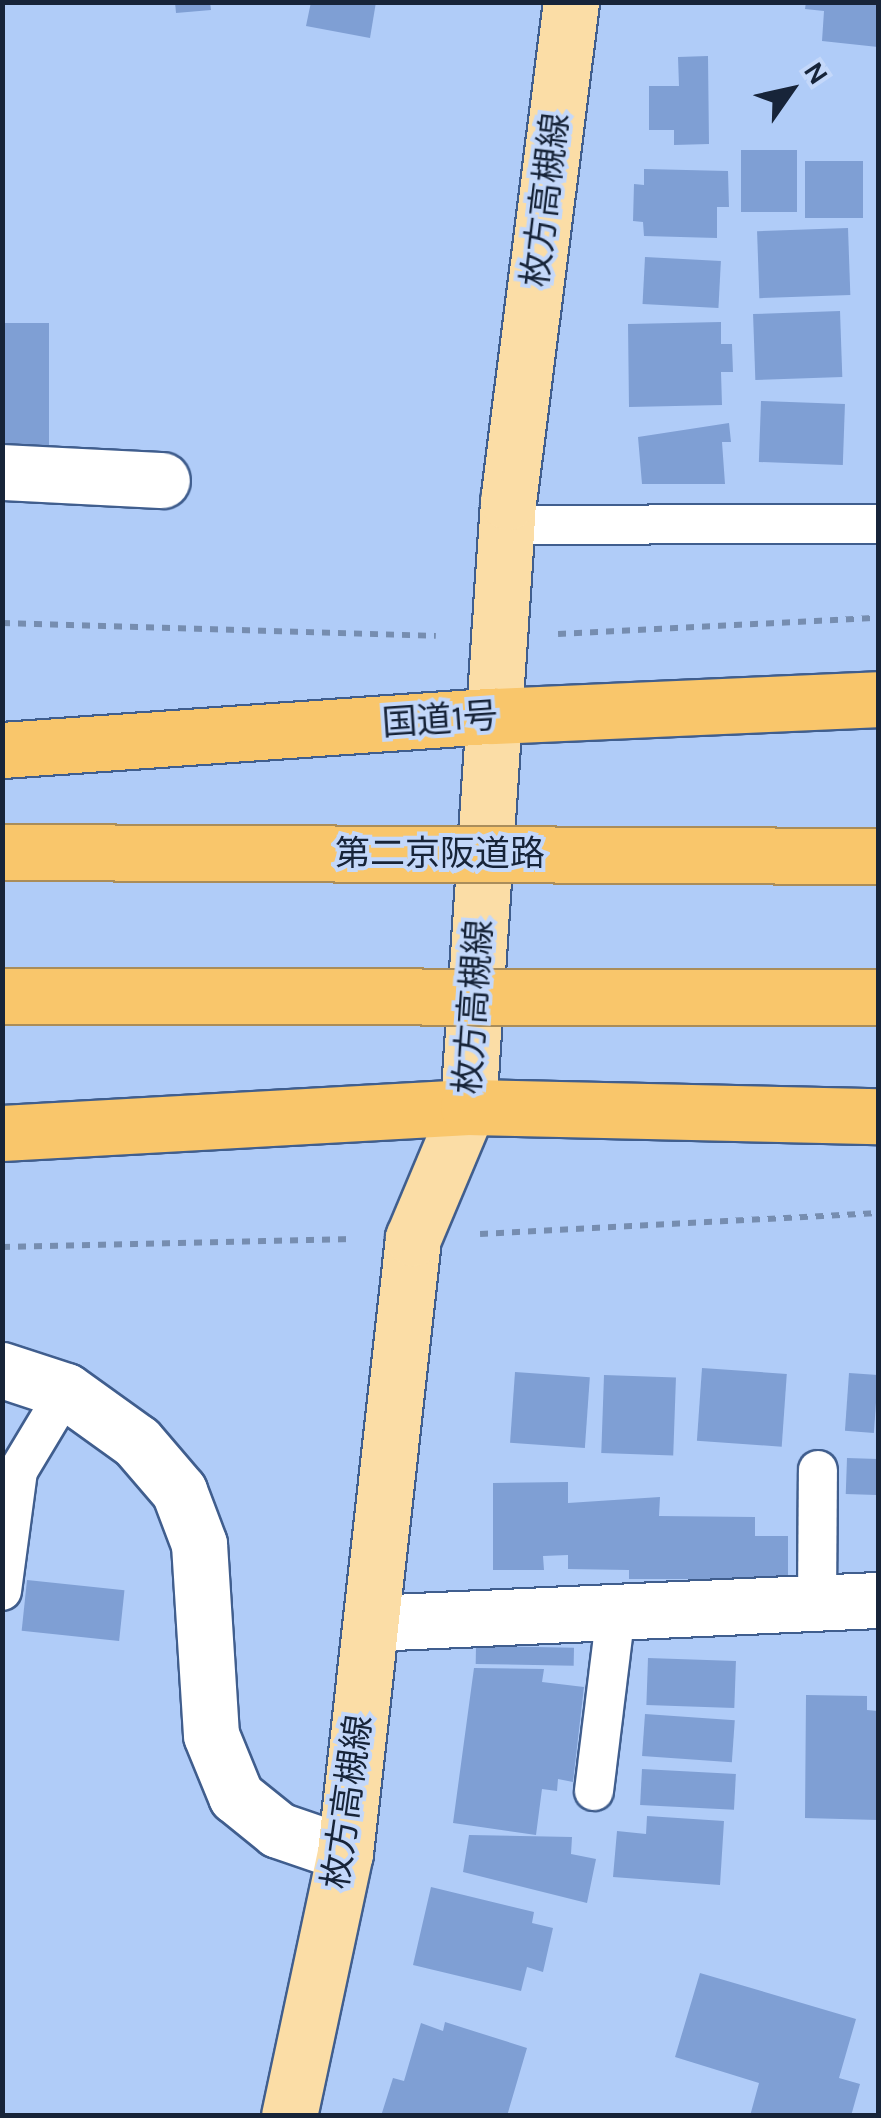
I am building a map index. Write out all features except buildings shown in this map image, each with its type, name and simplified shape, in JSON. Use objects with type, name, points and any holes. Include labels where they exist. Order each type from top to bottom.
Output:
[{"type":"highway","name":"国道1号","points":[[2,750],[493,716],[878,699]]},
{"type":"highway","name":"第二京阪道路","points":[[2,852],[878,856]]},
{"type":"highway","points":[[2,996],[878,997]]},
{"type":"highway","points":[[2,1134],[468,1107],[878,1116]]},
{"type":"main road","name":"枚方高槻線","points":[[290,2116],[345,1854],[414,1238],[468,1107],[507,525],[571,2]]},
{"type":"street","points":[[2,472],[162,480]]},
{"type":"street","points":[[2,1370],[66,1391],[138,1442],[179,1490],[199,1544],[211,1736],[236,1796],[278,1830],[345,1854]]},
{"type":"street","points":[[372,1623],[878,1600]]},
{"type":"lane","points":[[507,525],[878,524]]},
{"type":"lane","points":[[2,1591],[18,1471],[66,1391]]},
{"type":"lane","points":[[818,1470],[818,1603]]},
{"type":"lane","points":[[594,1791],[616,1612]]}]
